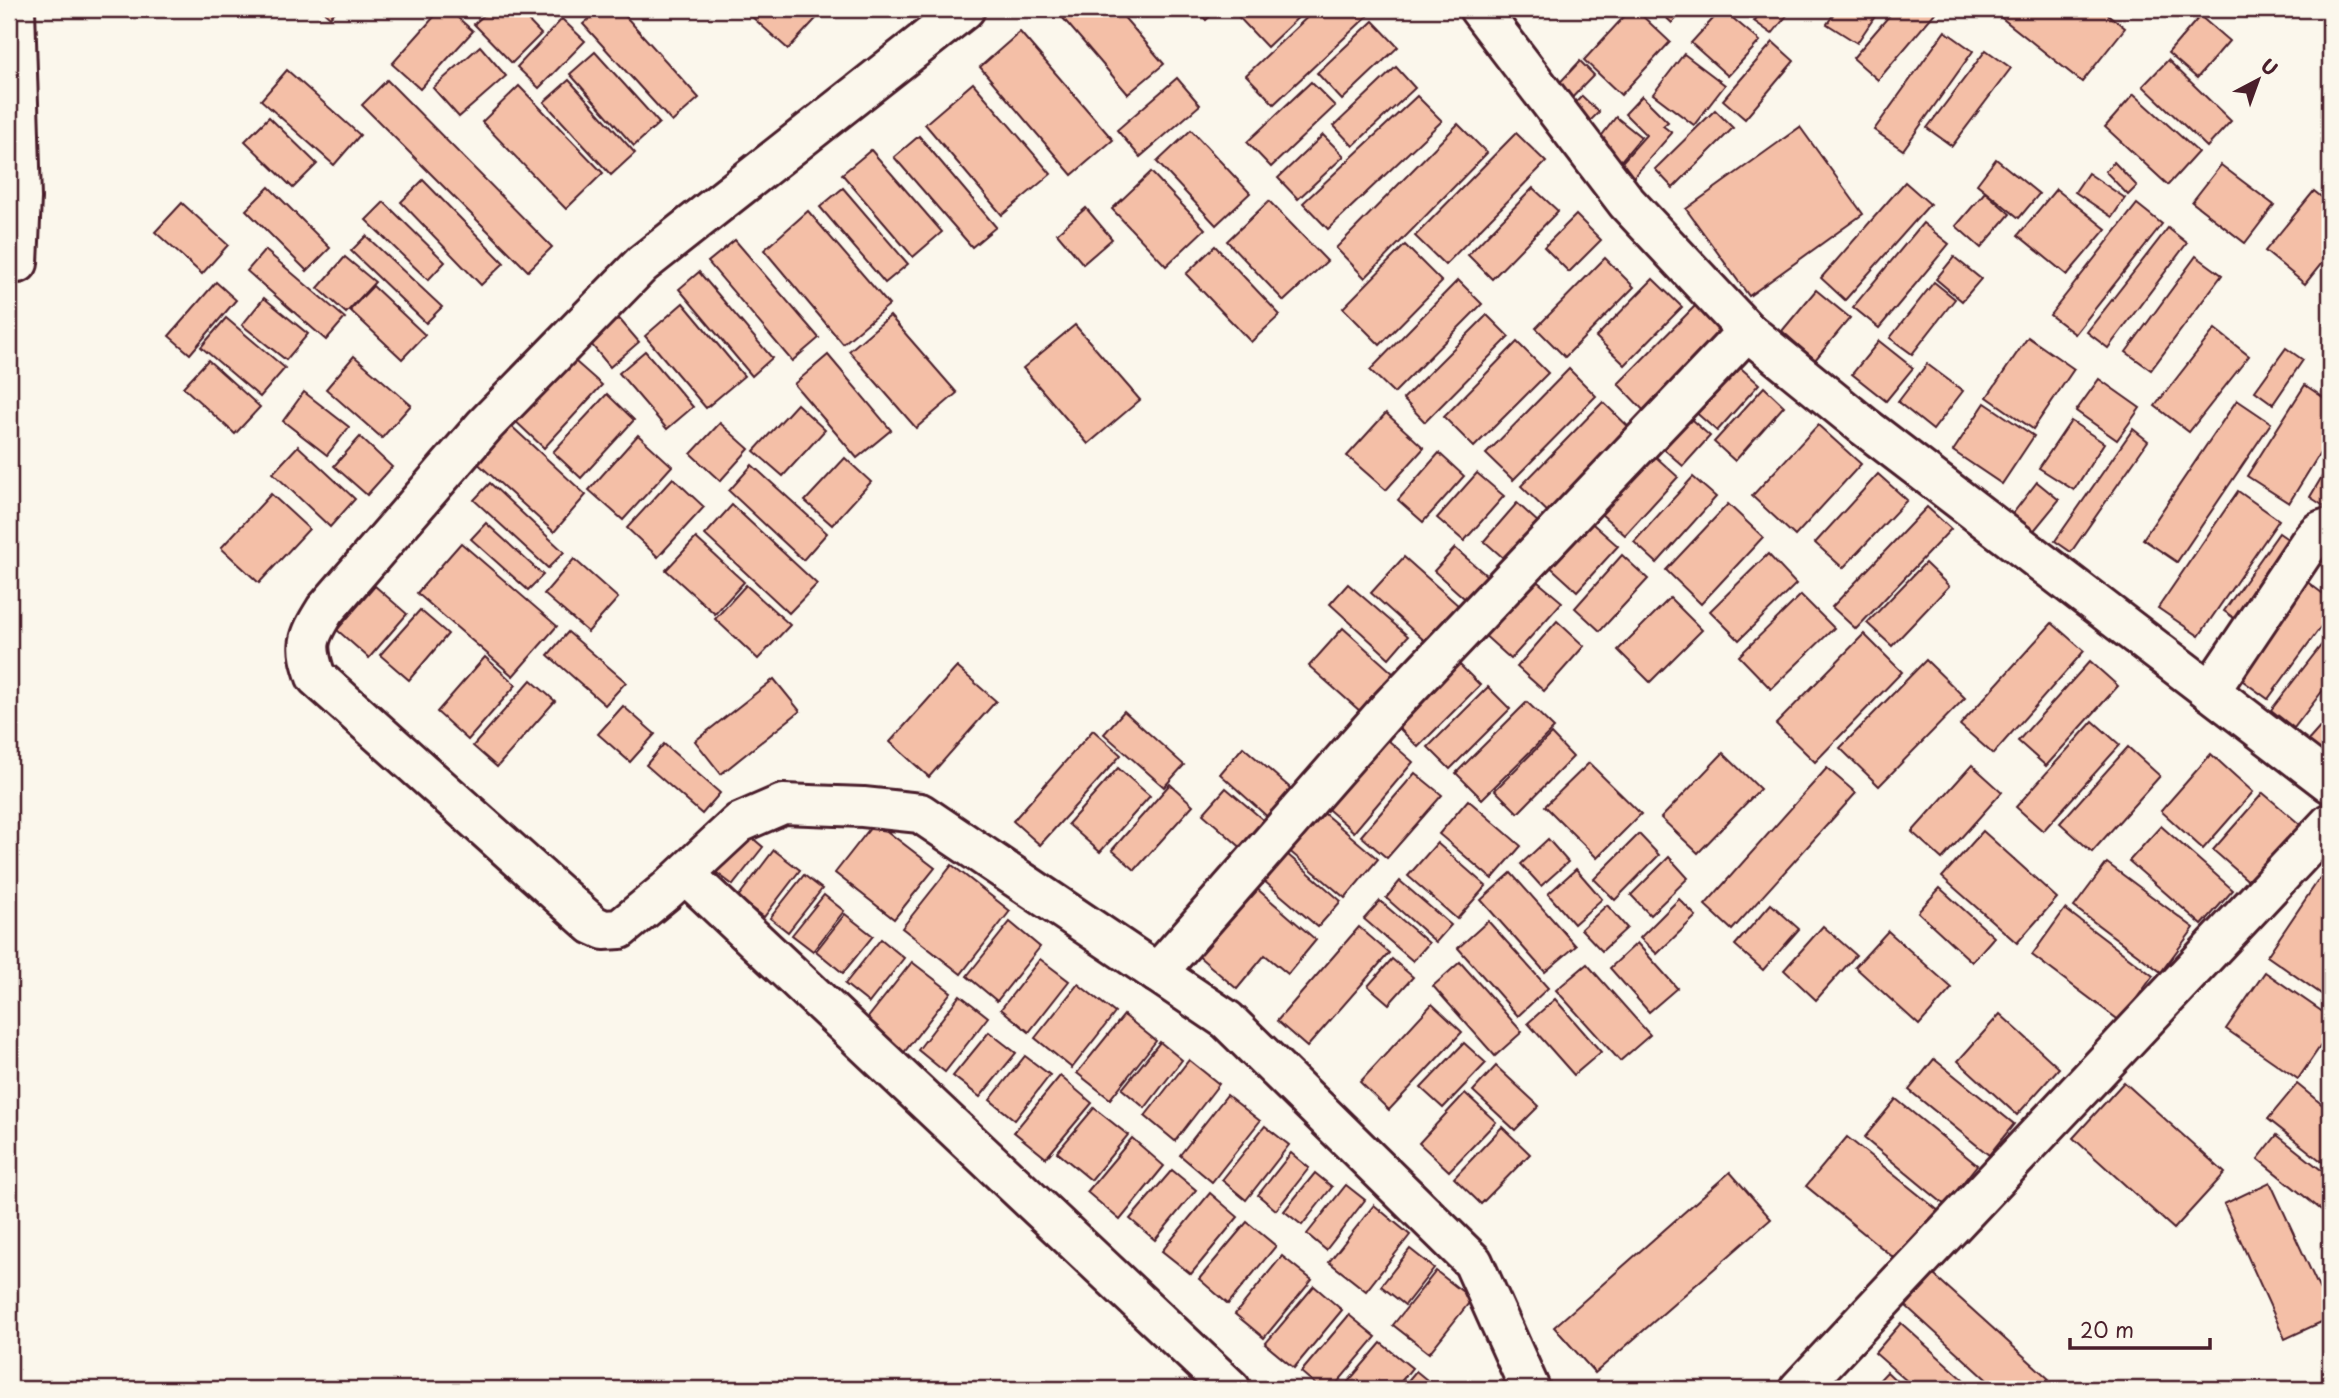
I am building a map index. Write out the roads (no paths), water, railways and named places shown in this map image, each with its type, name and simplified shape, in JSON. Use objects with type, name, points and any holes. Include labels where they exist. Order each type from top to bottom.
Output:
[{"type":"street","points":[[15,9],[21,198],[18,264]]},
{"type":"street","points":[[1479,9],[1627,203],[1747,331],[1876,435],[2330,783]]},
{"type":"street","points":[[957,12],[642,264],[485,425],[325,610],[311,639],[316,677],[593,925],[604,930],[633,919],[739,823],[783,804],[863,807],[920,813],[1227,1020],[1473,1262],[1530,1389]]},
{"type":"street","points":[[1157,973],[1389,708],[1747,331]]},
{"type":"street","points":[[2210,691],[2308,545],[2317,533],[2330,528]]},
{"type":"street","points":[[1799,1389],[2330,823]]},
{"type":"street","points":[[685,874],[1231,1389]]}]
